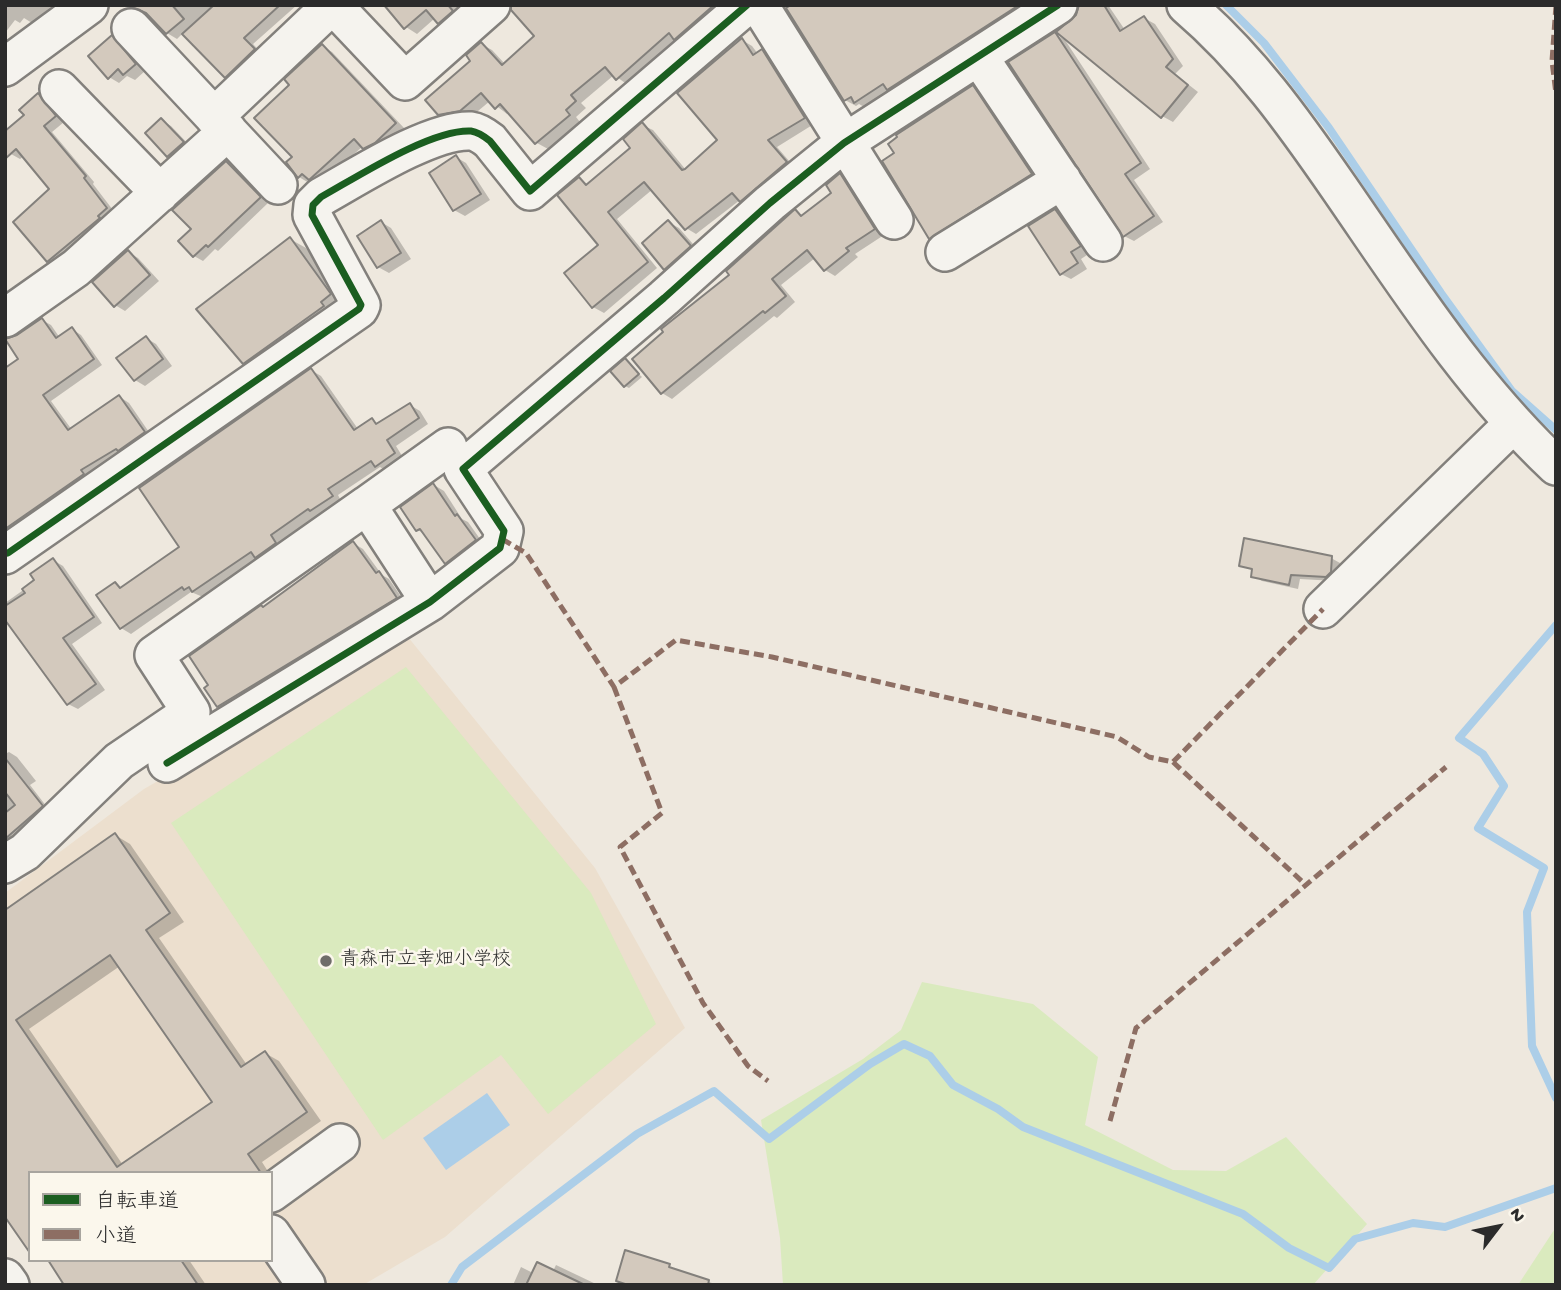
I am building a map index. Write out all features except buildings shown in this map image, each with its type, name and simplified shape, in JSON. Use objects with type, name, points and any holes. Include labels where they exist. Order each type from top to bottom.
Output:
[{"type":"street","points":[[5,67],[89,5]]},
{"type":"street","points":[[5,318],[76,268],[160,193],[332,5],[405,81],[491,5]]},
{"type":"street","points":[[7,554],[359,309],[361,305],[312,215],[313,205],[321,197],[425,142],[471,131],[490,141],[530,191],[747,5]]},
{"type":"street","points":[[759,5],[894,220]]},
{"type":"street","points":[[167,763],[429,602],[500,548],[504,531],[463,469],[664,298],[770,203],[844,143],[1058,5]]},
{"type":"street","points":[[1186,5],[1249,65],[1287,113],[1439,333],[1487,395],[1556,467]]},
{"type":"street","points":[[131,28],[278,186]]},
{"type":"street","points":[[979,57],[1104,242]]},
{"type":"street","points":[[59,89],[160,193]]},
{"type":"street","points":[[945,252],[1062,180]]},
{"type":"street","points":[[1323,609],[1513,424]]},
{"type":"street","points":[[5,864],[25,852],[119,761],[191,712],[154,655],[448,447]]},
{"type":"street","points":[[367,505],[429,602]]},
{"type":"street","points":[[273,1192],[340,1143]]},
{"type":"street","points":[[273,1237],[306,1285]]},
{"type":"street","points":[[5,1278],[10,1285]]},
{"type":"shaded area","name":"青森市立幸畑小学校","points":[[408,637],[595,868],[685,1028],[445,1237],[363,1285],[117,1285],[101,1262],[273,1262],[273,1171],[38,1171],[5,1125],[5,893],[144,789]]},
{"type":"green space","points":[[406,667],[591,893],[656,1024],[548,1114],[501,1055],[383,1140],[171,823]]},
{"type":"green space","points":[[922,982],[1033,1004],[1098,1057],[1085,1125],[1173,1170],[1226,1171],[1286,1137],[1367,1224],[1313,1285],[783,1285],[780,1238],[761,1120],[863,1059],[901,1030]]},
{"type":"green space","points":[[1556,1227],[1556,1285],[1518,1285]]},
{"type":"water","points":[[487,1093],[510,1125],[446,1170],[423,1138]]},
{"type":"waterway","points":[[1226,5],[1264,43],[1329,128],[1441,293],[1512,391],[1556,430]]},
{"type":"waterway","points":[[1556,625],[1459,738],[1483,754],[1504,786],[1478,828],[1544,868],[1527,912],[1532,1046],[1556,1098]]},
{"type":"waterway","points":[[451,1285],[462,1267],[637,1134],[714,1091],[769,1139],[870,1064],[904,1044],[930,1056],[953,1085],[998,1109],[1023,1127],[1243,1214],[1289,1248],[1329,1268],[1355,1239],[1413,1223],[1445,1227],[1556,1188]]},
{"type":"marked path","points":[[1556,5],[1552,61],[1556,94]]},
{"type":"marked path","points":[[502,539],[526,553],[614,687],[676,640],[772,657],[1117,737],[1149,757],[1173,762],[1323,609]]},
{"type":"marked path","points":[[614,687],[662,813],[620,847],[703,1003],[748,1066],[768,1081]]},
{"type":"marked path","points":[[1173,762],[1306,885]]},
{"type":"marked path","points":[[1110,1121],[1136,1028],[1446,767]]},
{"type":"cycle path","points":[[8,553],[359,309],[361,305],[312,215],[313,205],[321,197],[415,146],[455,132],[471,131],[490,141],[530,191],[747,5]]},
{"type":"cycle path","points":[[167,763],[430,602],[500,548],[504,531],[463,469],[664,298],[770,203],[844,143],[1058,5]]},
{"type":"place","name":"青森市立幸畑小学校","points":[[326,961]]}]
